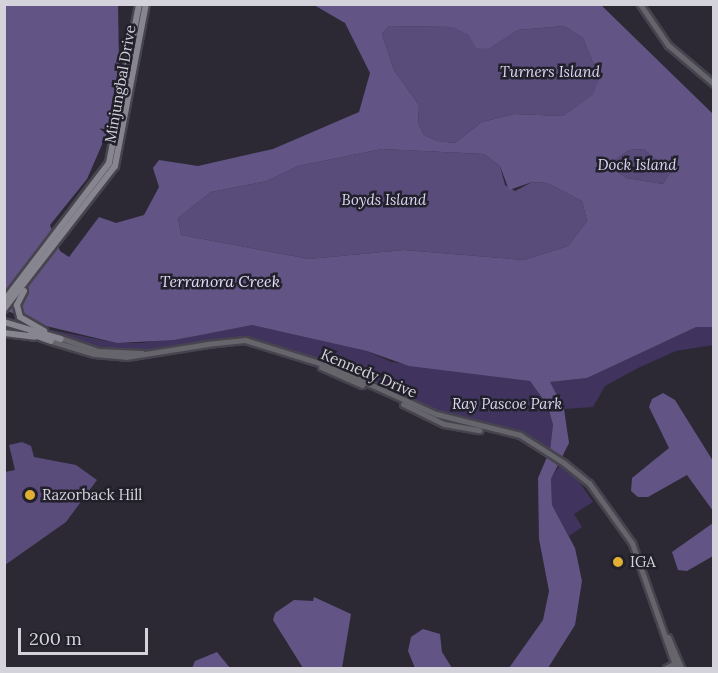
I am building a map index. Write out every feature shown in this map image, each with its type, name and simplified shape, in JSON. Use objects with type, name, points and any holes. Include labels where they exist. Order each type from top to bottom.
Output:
[{"type":"main road","name":"Minjungbal Drive","points":[[4,309],[101,178],[113,151],[139,4]]},
{"type":"main road","name":"Minjungbal Drive","points":[[4,301],[107,181],[117,159],[146,4]]},
{"type":"main road","points":[[44,331],[24,321],[17,305],[66,228]]},
{"type":"main road","points":[[4,324],[61,339]]},
{"type":"main road","points":[[4,324],[51,341]]},
{"type":"main road","points":[[4,333],[51,341]]},
{"type":"street","points":[[640,4],[669,40],[675,40],[674,46],[714,84]]},
{"type":"street","points":[[44,331],[61,339]]},
{"type":"street","name":"Kennedy Drive","points":[[61,339],[98,351],[156,353]]},
{"type":"street","name":"Kennedy Drive","points":[[51,341],[105,356],[156,353],[232,339],[251,342],[345,372],[429,411],[487,429]]},
{"type":"street","name":"Kennedy Drive","points":[[207,344],[244,342],[319,366],[457,427],[520,435],[564,463],[588,482],[632,543],[676,664],[681,669]]},
{"type":"street","points":[[429,411],[457,427]]},
{"type":"street","points":[[666,669],[676,664]]},
{"type":"green space","name":"Turners Island","points":[[389,26],[454,27],[468,35],[476,47],[489,49],[518,30],[564,26],[583,38],[599,78],[594,95],[563,116],[514,114],[482,122],[455,143],[437,141],[424,135],[418,123],[419,105],[394,70],[382,34]]},
{"type":"green space","name":"Boyds Island","points":[[382,149],[484,154],[500,166],[505,185],[515,191],[532,182],[547,183],[582,201],[587,221],[568,246],[524,260],[404,250],[309,259],[181,235],[178,218],[211,192],[267,181],[298,166]]},
{"type":"green space","name":"Dock Island","points":[[644,149],[670,173],[663,184],[626,178],[608,165],[629,150]]},
{"type":"green space","name":"Ray Pascoe Park","points":[[252,325],[367,351],[391,362],[530,381],[548,406],[553,425],[550,450],[519,432],[439,414],[337,366],[246,337],[152,351],[106,350],[46,329],[117,343],[142,343]]},
{"type":"green space","points":[[696,326],[713,327],[713,345],[676,351],[638,368],[605,386],[593,407],[564,409],[549,387],[550,382],[587,378]]},
{"type":"green space","points":[[22,442],[31,446],[34,457],[76,465],[97,480],[66,522],[5,565],[5,472],[15,470],[9,445]]},
{"type":"green space","points":[[560,465],[578,480],[593,502],[574,514],[582,527],[569,536],[552,505],[551,479]]},
{"type":"water","name":"Terranora Creek","points":[[4,5],[118,5],[119,63],[107,133],[87,179],[50,225],[60,251],[69,257],[99,217],[116,223],[144,215],[159,187],[153,168],[159,160],[198,166],[273,149],[359,112],[370,73],[345,23],[314,5],[601,5],[713,114],[713,327],[696,327],[587,378],[550,382],[564,409],[569,443],[551,479],[552,505],[575,548],[582,581],[575,625],[548,668],[509,668],[543,620],[549,591],[539,539],[538,478],[550,450],[553,425],[548,406],[530,381],[409,366],[367,351],[252,325],[174,340],[117,343],[46,326],[5,310]],"holes":[[[389,26],[453,27],[468,35],[476,48],[489,49],[518,30],[564,26],[583,38],[599,78],[593,95],[563,116],[514,114],[482,122],[455,143],[437,141],[424,135],[418,123],[419,105],[394,70],[382,34]],[[382,149],[484,154],[500,166],[509,190],[532,182],[547,183],[582,201],[587,221],[568,246],[524,260],[404,250],[309,259],[181,235],[178,218],[211,192],[267,181],[298,166]],[[644,149],[670,173],[663,184],[626,178],[608,165],[629,150]]]},
{"type":"water","points":[[663,393],[675,400],[713,461],[713,511],[687,475],[648,497],[638,497],[631,491],[632,478],[669,448],[649,407],[652,399]]},
{"type":"water","points":[[713,523],[713,556],[687,571],[678,570],[672,552]]},
{"type":"water","points":[[314,597],[351,614],[342,668],[303,668],[273,620],[275,613],[294,600],[313,601]]},
{"type":"water","points":[[423,629],[440,634],[442,652],[452,668],[415,668],[408,651],[411,637]]},
{"type":"water","points":[[217,652],[230,668],[192,668],[195,661]]},
{"type":"place","name":"Razorback Hill","points":[[30,495]]},
{"type":"place","name":"IGA","points":[[618,562]]}]
